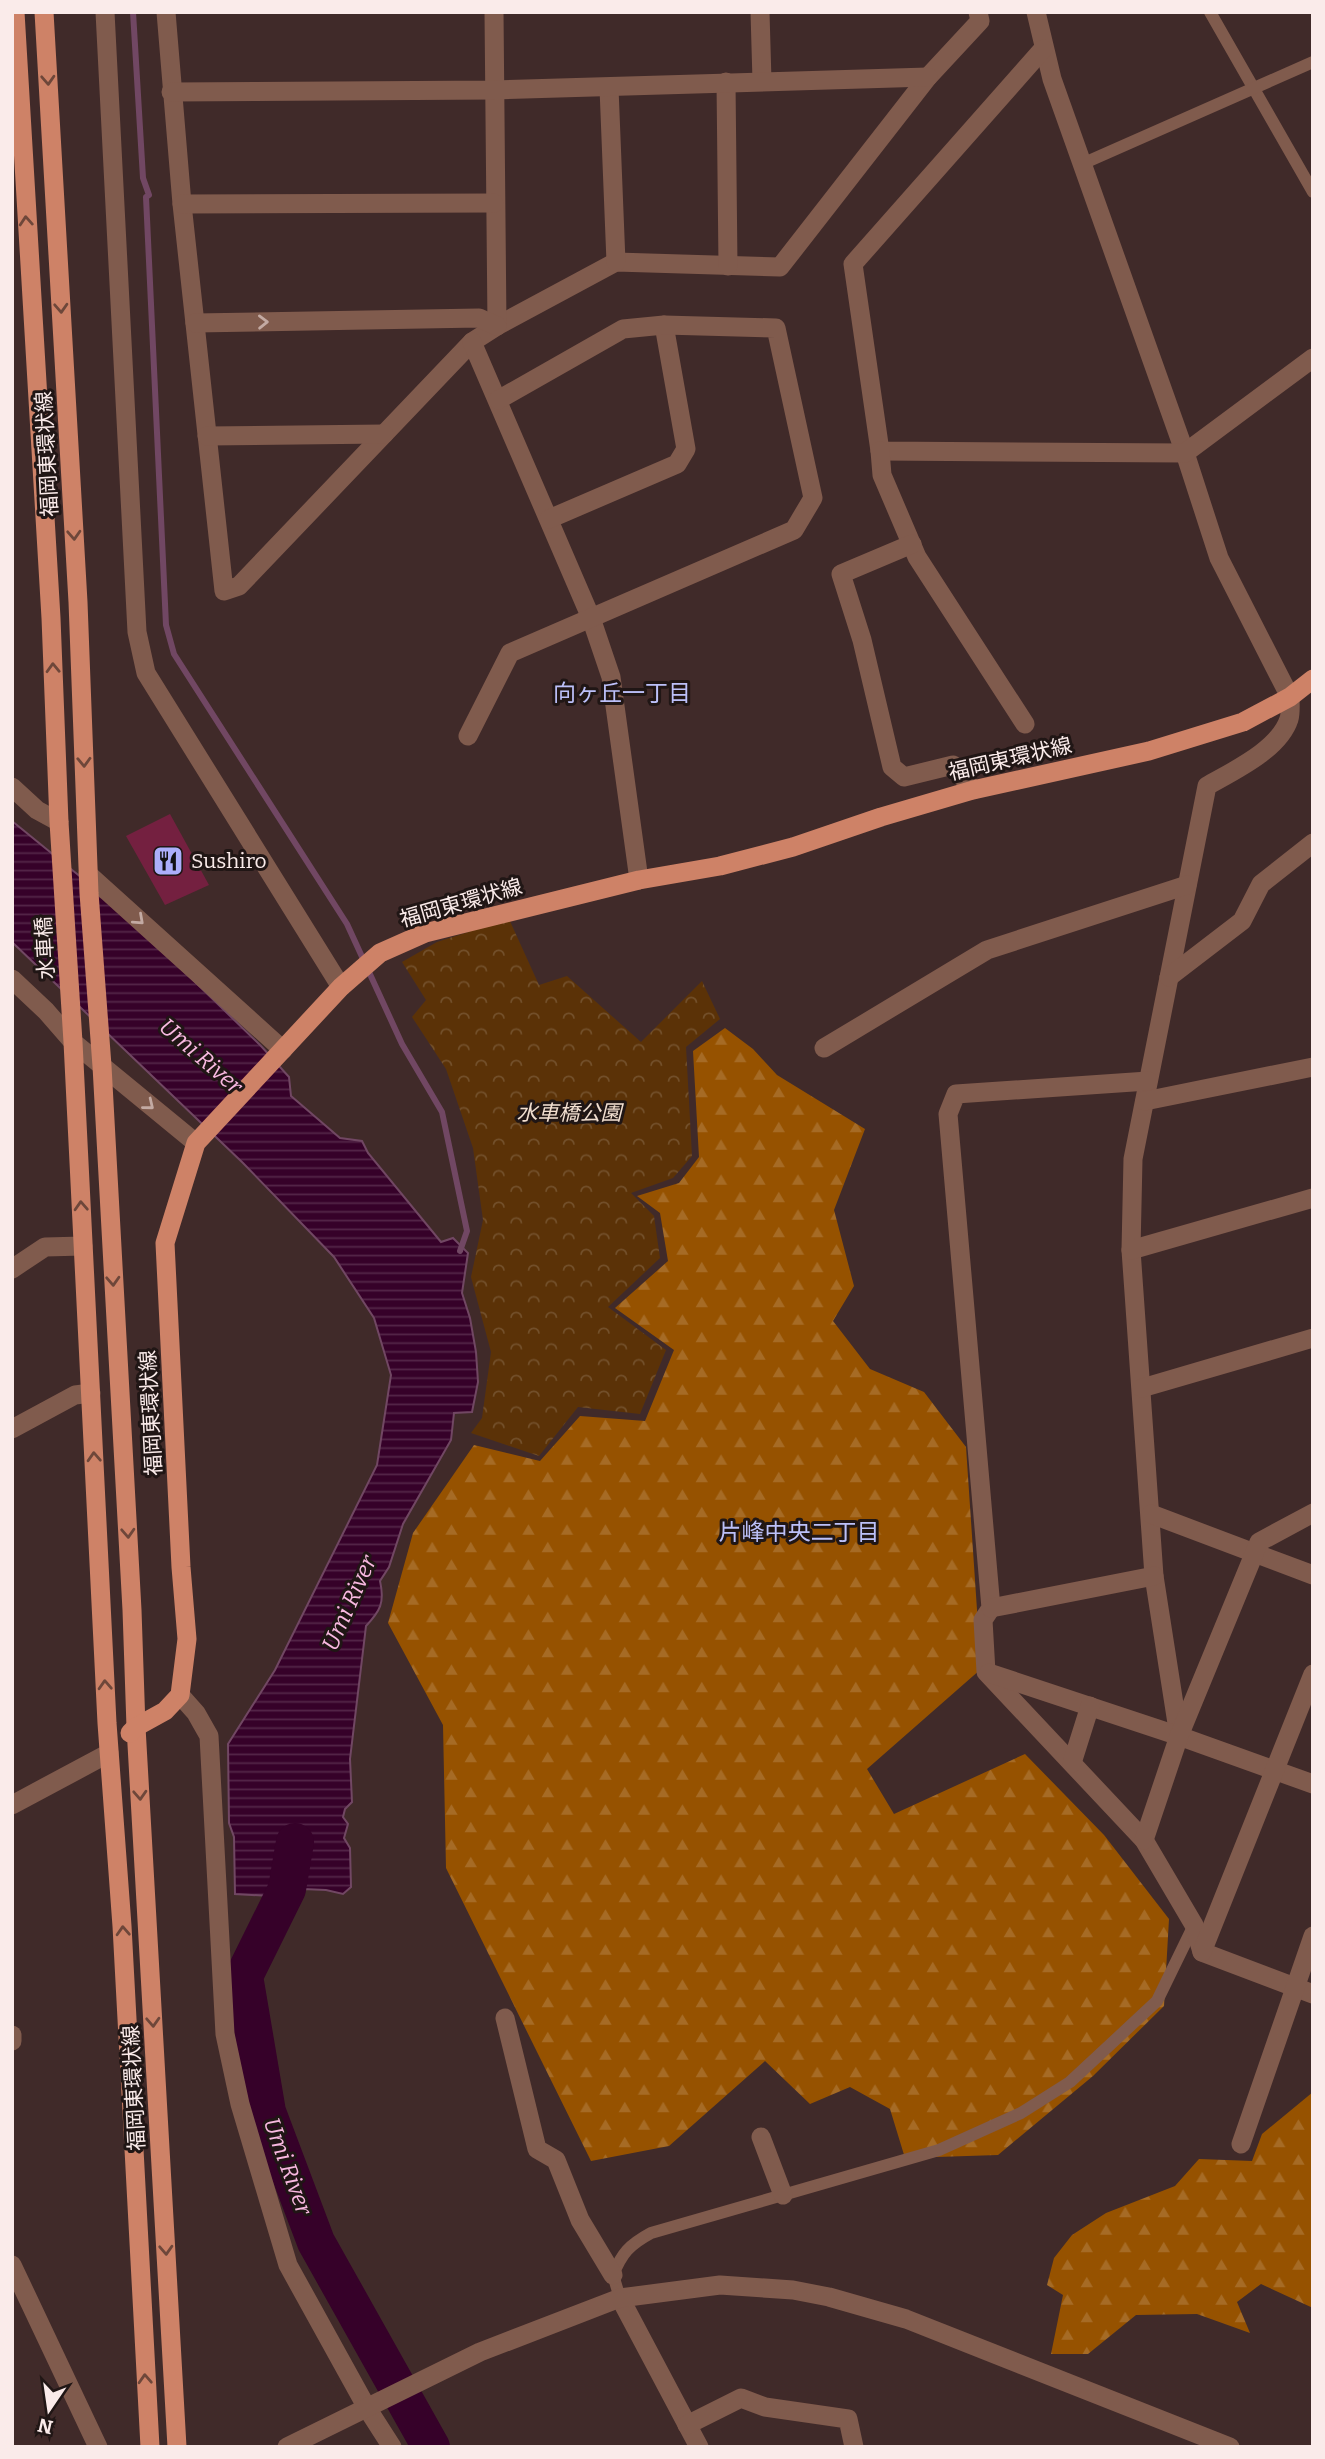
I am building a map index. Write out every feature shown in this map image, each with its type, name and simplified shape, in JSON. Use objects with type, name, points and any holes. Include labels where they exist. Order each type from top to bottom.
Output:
[{"type":"main road","name":"福岡東環状線","points":[[15,12],[51,618],[62,859]]},
{"type":"main road","name":"福岡東環状線","points":[[44,12],[77,588],[89,883]]},
{"type":"main road","name":"福岡東環状線","points":[[180,1695],[187,1639],[165,1243],[200,1138],[346,984],[380,953],[425,933],[639,880],[720,866],[781,850],[973,790],[1149,751],[1243,722],[1290,696],[1313,679]]},
{"type":"main road","name":"水車橋","points":[[62,859],[73,1038]]},
{"type":"main road","points":[[89,883],[101,1061]]},
{"type":"main road","name":"福岡東環状線","points":[[73,1038],[109,1753],[122,1926],[150,2447]]},
{"type":"main road","name":"福岡東環状線","points":[[101,1061],[177,2447]]},
{"type":"main road","points":[[109,1753],[136,1727],[165,1711],[180,1695]]},
{"type":"street","points":[[105,12],[137,632],[146,673],[346,984]]},
{"type":"street","points":[[166,12],[182,204],[224,591],[239,586],[472,342],[497,326],[616,262],[780,267],[928,76],[980,20],[978,12]]},
{"type":"street","points":[[494,12],[497,326]]},
{"type":"street","points":[[760,12],[762,81]]},
{"type":"street","points":[[1036,12],[1043,49],[1185,453],[1219,558],[1290,696],[1290,717],[1276,740],[1252,761],[1206,786],[1133,1159],[1131,1250],[1154,1576],[1180,1736]]},
{"type":"street","points":[[1026,724],[917,557],[882,475],[853,264],[1043,49]]},
{"type":"street","points":[[171,92],[609,88],[928,76]]},
{"type":"street","points":[[726,82],[728,266]]},
{"type":"street","points":[[609,88],[616,262]]},
{"type":"street","points":[[182,204],[495,203]]},
{"type":"street","points":[[195,323],[480,318],[497,326]]},
{"type":"street","points":[[468,736],[510,653],[794,530],[813,498],[776,328],[664,325],[623,329],[498,400]]},
{"type":"street","points":[[549,519],[677,464],[686,449],[664,325]]},
{"type":"street","points":[[472,342],[591,618],[611,677],[639,880]]},
{"type":"street","points":[[880,451],[1185,453],[1313,358]]},
{"type":"street","points":[[207,436],[384,434]]},
{"type":"street","points":[[912,544],[841,574],[862,640],[892,767],[904,776],[953,765],[973,790]]},
{"type":"street","points":[[12,787],[37,810],[59,822]]},
{"type":"street","points":[[1169,976],[1242,921],[1261,884],[1313,842]]},
{"type":"street","points":[[89,883],[279,1054]]},
{"type":"street","points":[[824,1048],[987,950],[1187,884]]},
{"type":"street","points":[[12,979],[73,1038],[200,1138]]},
{"type":"street","points":[[1202,1952],[1195,1925],[1144,1840],[986,1672],[983,1620],[991,1608],[948,1114],[956,1094],[1146,1091],[1313,1067]]},
{"type":"street","points":[[1131,1250],[1313,1198]]},
{"type":"street","points":[[12,1269],[45,1247],[83,1245]]},
{"type":"street","points":[[1142,1388],[1313,1338]]},
{"type":"street","points":[[12,1429],[75,1395],[91,1394]]},
{"type":"street","points":[[1144,1840],[1180,1736],[1259,1542],[1313,1513]]},
{"type":"street","points":[[1151,1514],[1313,1574]]},
{"type":"street","points":[[991,1608],[1154,1576]]},
{"type":"street","points":[[986,1672],[1180,1736],[1313,1784]]},
{"type":"street","points":[[1202,1952],[1313,1674]]},
{"type":"street","points":[[180,1695],[196,1713],[209,1737],[225,2034],[240,2104],[288,2264],[367,2408],[392,2447]]},
{"type":"street","points":[[1072,1763],[1090,1706]]},
{"type":"street","points":[[12,1805],[109,1753]]},
{"type":"street","points":[[1241,2144],[1313,1936]]},
{"type":"street","points":[[1202,1952],[1313,1994]]},
{"type":"street","points":[[505,2018],[537,2149],[556,2160],[580,2220],[613,2276]]},
{"type":"street","points":[[12,2035],[12,2041]]},
{"type":"street","points":[[761,2137],[783,2195]]},
{"type":"street","points":[[12,2265],[98,2447]]},
{"type":"street","points":[[287,2447],[480,2352],[620,2298],[720,2285],[793,2290],[829,2297],[906,2319],[1230,2447]]},
{"type":"street","points":[[620,2298],[699,2447]]},
{"type":"street","points":[[687,2425],[741,2398],[765,2407],[848,2419],[854,2447]]},
{"type":"lane","points":[[1210,12],[1313,192]]},
{"type":"lane","points":[[1082,164],[1313,62]]},
{"type":"lane","points":[[620,2298],[613,2276],[620,2258],[632,2243],[651,2233],[939,2150],[1021,2113],[1070,2082],[1157,2001],[1195,1925]]},
{"type":"green space","name":"水車橋公園","points":[[509,919],[539,985],[567,976],[641,1042],[702,981],[720,1019],[686,1047],[692,1156],[673,1178],[631,1193],[654,1216],[660,1258],[608,1307],[666,1350],[640,1414],[578,1407],[539,1456],[471,1433],[482,1418],[491,1352],[471,1277],[483,1220],[473,1148],[446,1069],[412,1017],[426,1000],[402,962],[437,942]]},
{"type":"green space","points":[[725,1028],[753,1049],[777,1075],[865,1129],[834,1210],[854,1286],[833,1321],[870,1369],[924,1392],[966,1447],[981,1669],[867,1769],[894,1814],[1025,1754],[1104,1835],[1169,1919],[1164,2006],[1093,2076],[998,2155],[905,2158],[890,2109],[850,2087],[810,2104],[765,2061],[669,2146],[591,2161],[446,1868],[443,1725],[388,1623],[413,1533],[474,1445],[540,1461],[580,1416],[645,1421],[674,1350],[615,1308],[668,1261],[660,1213],[637,1196],[679,1183],[699,1157],[693,1051]]},
{"type":"green space","points":[[1313,2092],[1313,2308],[1261,2284],[1237,2302],[1250,2333],[1197,2314],[1136,2315],[1088,2354],[1051,2354],[1063,2295],[1047,2285],[1054,2258],[1072,2235],[1106,2213],[1175,2186],[1199,2159],[1252,2161],[1262,2134]]},
{"type":"water","points":[[12,821],[120,909],[261,1046],[289,1077],[291,1096],[340,1138],[362,1141],[368,1153],[441,1242],[453,1238],[468,1253],[462,1293],[470,1318],[478,1382],[472,1412],[454,1413],[451,1440],[403,1524],[389,1567],[380,1581],[380,1606],[366,1626],[350,1759],[352,1802],[345,1809],[343,1817],[348,1824],[344,1838],[350,1848],[351,1887],[343,1894],[303,1889],[295,1893],[271,1896],[235,1894],[234,1837],[229,1823],[228,1744],[275,1670],[377,1465],[391,1375],[374,1318],[334,1257],[243,1163],[12,942]]},
{"type":"building","name":"Sushiro","points":[[170,814],[209,885],[165,905],[126,836]]},
{"type":"waterway","points":[[133,12],[143,178],[149,195],[146,197],[166,625],[174,654],[347,924],[402,1044],[442,1112],[467,1231],[460,1251]]},
{"type":"waterway","name":"Umi River","points":[[295,1842],[287,1889],[244,1976],[267,2112],[316,2242],[431,2447]]},
{"type":"place","name":"Sushiro","points":[[168,861]]},
{"type":"district","name":"向ヶ丘一丁目","points":[[622,693]]},
{"type":"district","name":"片峰中央二丁目","points":[[799,1532]]}]
